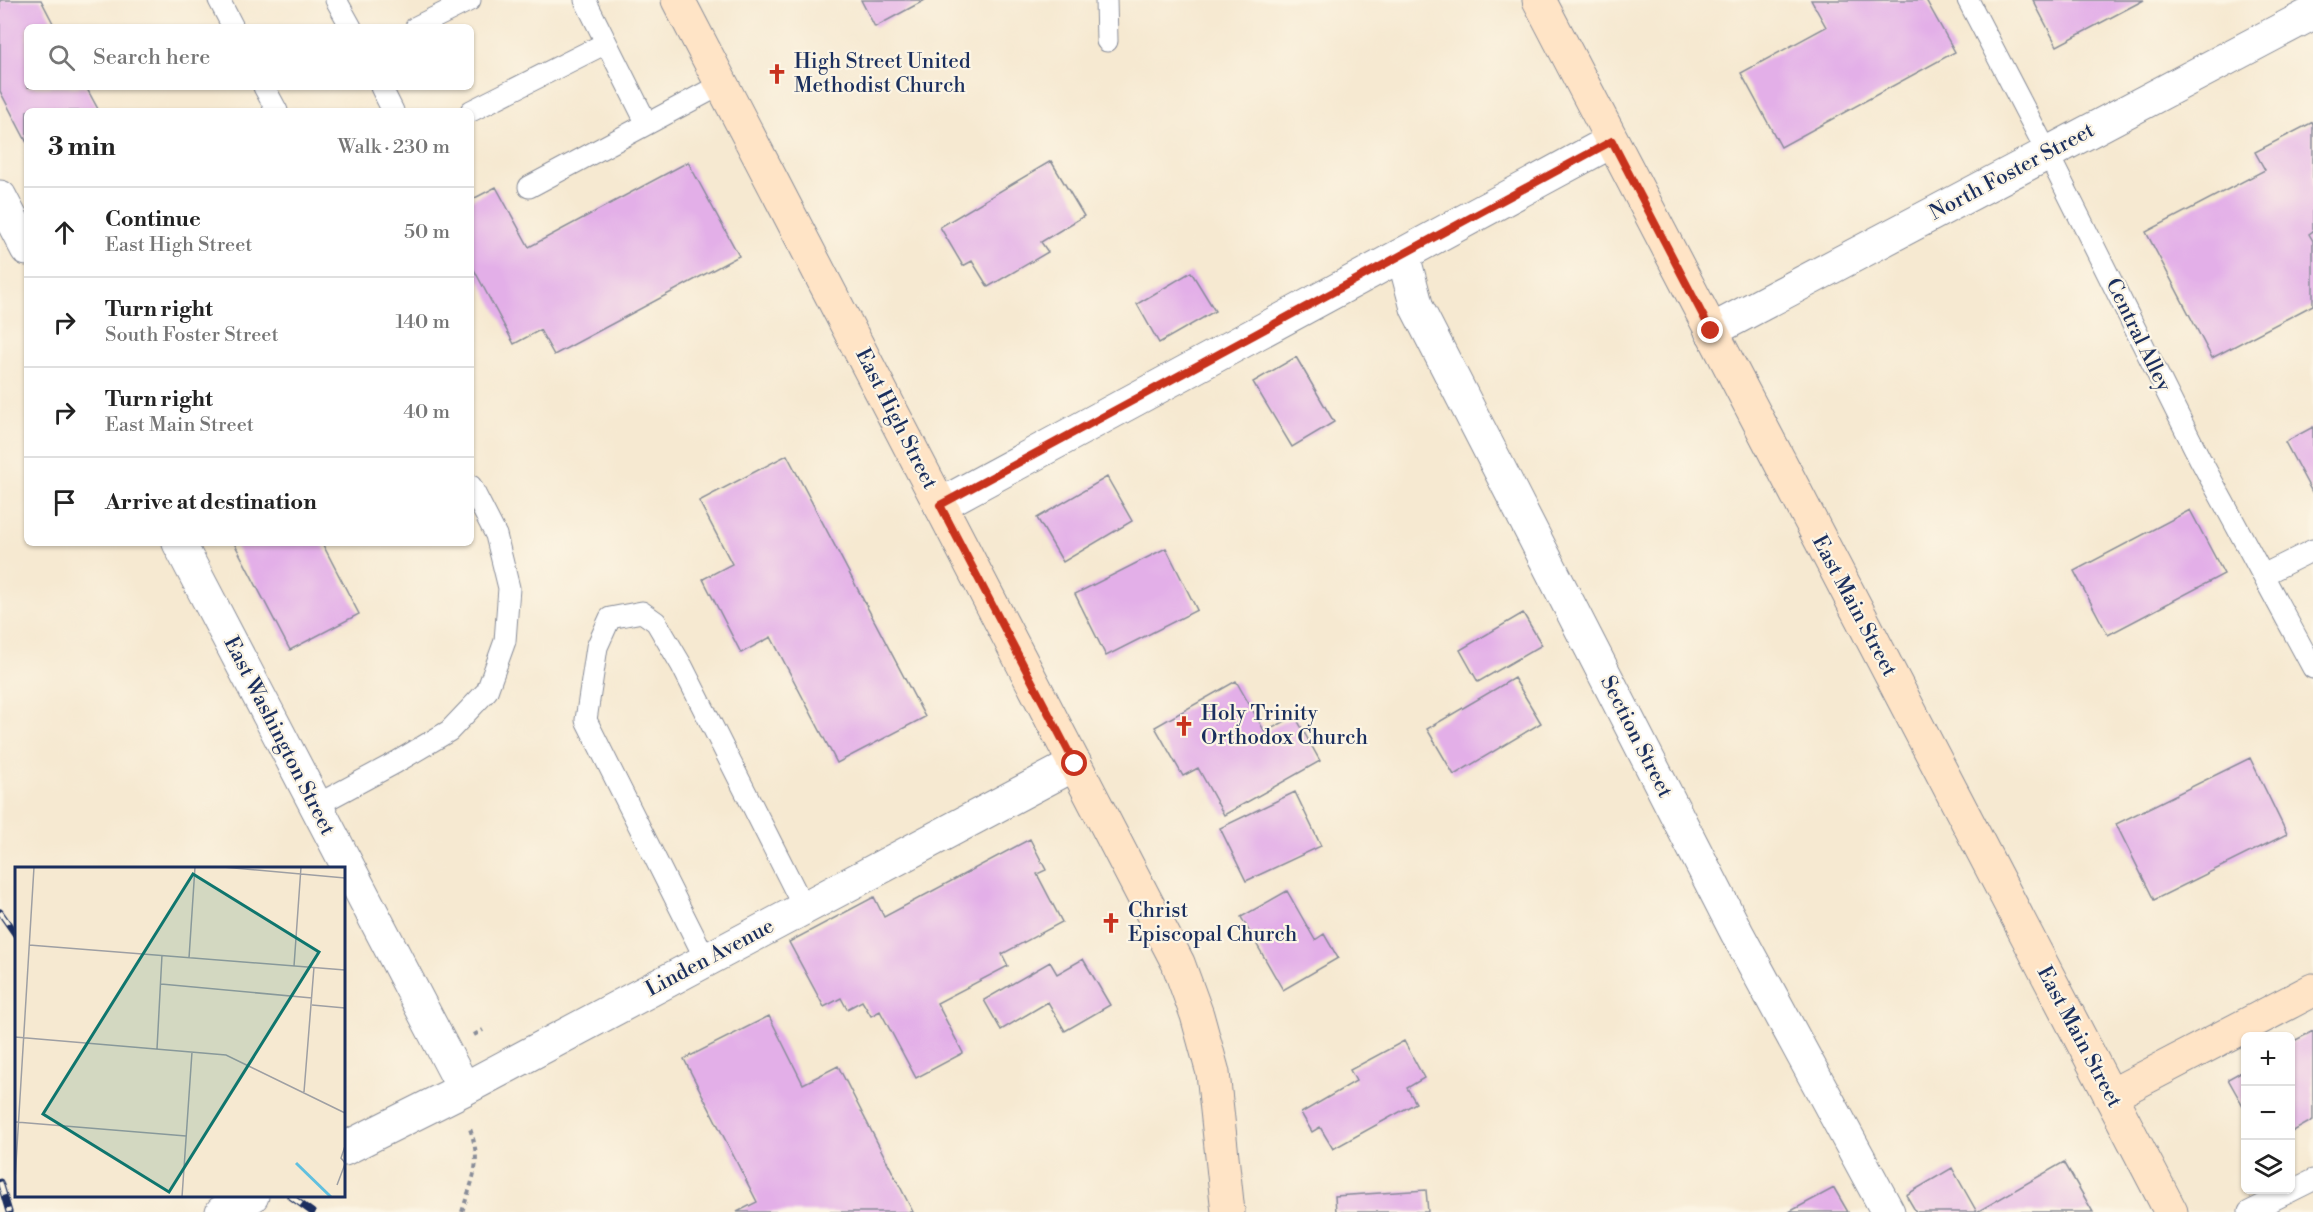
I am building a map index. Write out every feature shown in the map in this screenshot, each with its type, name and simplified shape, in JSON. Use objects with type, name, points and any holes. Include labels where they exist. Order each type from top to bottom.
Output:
[{"type":"street","name":"East High Street","points":[[678,0],[1178,963],[1197,1015],[1213,1073],[1228,1212]]},
{"type":"street","name":"East Main Street","points":[[1539,0],[2170,1212]]},
{"type":"street","name":"North Foster Street","points":[[1711,331],[2313,13]]},
{"type":"street","points":[[940,505],[1612,141]]},
{"type":"street","points":[[0,196],[24,243]]},
{"type":"street","name":"Section Street","points":[[1403,255],[1417,308],[1737,933],[1888,1212]]},
{"type":"street","name":"East Washington Street","points":[[181,546],[465,1104]]},
{"type":"street","name":"Linden Avenue","points":[[345,1149],[465,1104],[706,960],[1075,764]]},
{"type":"street","points":[[2110,1096],[2313,990]]},
{"type":"street","points":[[222,1212],[250,1197]]},
{"type":"lane","points":[[219,0],[231,24]]},
{"type":"lane","points":[[336,0],[349,24]]},
{"type":"lane","points":[[422,24],[470,0]]},
{"type":"lane","points":[[585,0],[647,124]]},
{"type":"lane","points":[[1106,0],[1107,41]]},
{"type":"lane","name":"Central Alley","points":[[1968,0],[2048,154],[2200,459],[2313,668]]},
{"type":"lane","points":[[474,109],[606,43]]},
{"type":"lane","points":[[529,187],[722,84]]},
{"type":"lane","points":[[266,90],[275,108]]},
{"type":"lane","points":[[382,90],[392,108]]},
{"type":"lane","points":[[315,806],[449,731],[488,691],[505,641],[509,588],[496,535],[474,492]]},
{"type":"lane","points":[[2263,575],[2313,550]]},
{"type":"lane","points":[[706,960],[586,720],[597,647],[610,618],[642,612],[656,622],[682,666],[804,908]]},
{"type":"lane","points":[[2249,1212],[2313,1180]]},
{"type":"path","points":[[462,1212],[477,1168],[476,1146],[465,1104]]},
{"type":"building","points":[[0,0],[41,0],[53,24],[24,24],[24,90],[88,90],[97,108],[24,108],[24,137],[0,91]]},
{"type":"building","points":[[861,0],[925,0],[875,27]]},
{"type":"building","points":[[1811,0],[1926,0],[1955,52],[1781,147],[1741,73],[1826,27]]},
{"type":"building","points":[[2033,0],[2144,0],[2057,46]]},
{"type":"building","points":[[2313,122],[2313,231],[2309,234],[2313,241],[2313,305],[2212,358],[2146,232],[2265,170],[2255,152]]},
{"type":"building","points":[[1051,161],[1084,216],[1041,242],[1048,252],[988,287],[972,261],[963,266],[940,227]]},
{"type":"building","points":[[688,162],[739,256],[554,355],[540,330],[514,344],[474,270],[474,198],[496,187],[529,247]]},
{"type":"building","points":[[1191,272],[1215,311],[1159,343],[1137,304]]},
{"type":"building","points":[[1296,357],[1334,422],[1292,447],[1253,382]]},
{"type":"building","points":[[2313,427],[2313,494],[2285,442]]},
{"type":"building","points":[[787,455],[925,717],[837,763],[771,637],[741,653],[703,579],[732,564],[699,501]]},
{"type":"building","points":[[1107,477],[1132,521],[1063,562],[1037,518]]},
{"type":"building","points":[[2190,510],[2224,574],[2108,635],[2074,571]]},
{"type":"building","points":[[236,546],[324,546],[359,614],[290,650]]},
{"type":"building","points":[[1166,548],[1197,610],[1106,656],[1075,594]]},
{"type":"building","points":[[1523,613],[1542,645],[1478,682],[1460,650]]},
{"type":"building","points":[[1514,678],[1541,723],[1454,775],[1427,729]]},
{"type":"building","points":[[1236,681],[1265,732],[1295,716],[1320,761],[1224,815],[1198,768],[1183,776],[1155,727]]},
{"type":"building","points":[[2250,758],[2287,834],[2154,900],[2116,824]]},
{"type":"building","points":[[1295,792],[1321,846],[1246,881],[1220,828]]},
{"type":"building","points":[[1030,839],[1046,870],[1037,874],[1062,922],[1002,954],[1008,966],[937,1003],[963,1053],[916,1078],[880,1011],[871,1016],[862,1001],[847,1009],[841,998],[824,1007],[789,942],[874,897],[884,917]]},
{"type":"building","points":[[1287,891],[1315,940],[1324,934],[1338,958],[1283,990],[1241,917]]},
{"type":"building","points":[[1083,959],[1110,1005],[1065,1031],[1048,1002],[1001,1030],[984,1000],[1050,962],[1057,974]]},
{"type":"building","points":[[769,1016],[803,1084],[838,1066],[913,1212],[737,1212],[757,1202],[684,1059]]},
{"type":"building","points":[[2313,1031],[2313,1120],[2295,1130],[2295,1086],[2295,1040]]},
{"type":"building","points":[[1404,1041],[1424,1078],[1407,1088],[1416,1103],[1333,1149],[1320,1127],[1312,1132],[1301,1113],[1356,1081],[1350,1070]]},
{"type":"building","points":[[2241,1072],[2241,1102],[2228,1079]]},
{"type":"building","points":[[2064,1162],[2093,1212],[1977,1212]]},
{"type":"building","points":[[1952,1168],[1977,1212],[1916,1212],[1906,1195]]},
{"type":"building","points":[[1834,1188],[1848,1212],[1789,1212]]},
{"type":"building","points":[[1426,1190],[1428,1212],[1336,1212],[1335,1196]]},
{"type":"railway","points":[[0,912],[15,934]]},
{"type":"railway","points":[[0,1182],[9,1212]]},
{"type":"railway","points":[[291,1197],[312,1212]]},
{"type":"place","name":"High Street United Methodist Church","points":[[777,74]]},
{"type":"place","name":"Holy Trinity Orthodox Church","points":[[1184,726]]},
{"type":"place","name":"Christ Episcopal Church","points":[[1111,923]]},
{"type":"route","points":[[1075,764],[940,505],[1612,141],[1711,331]]}]
